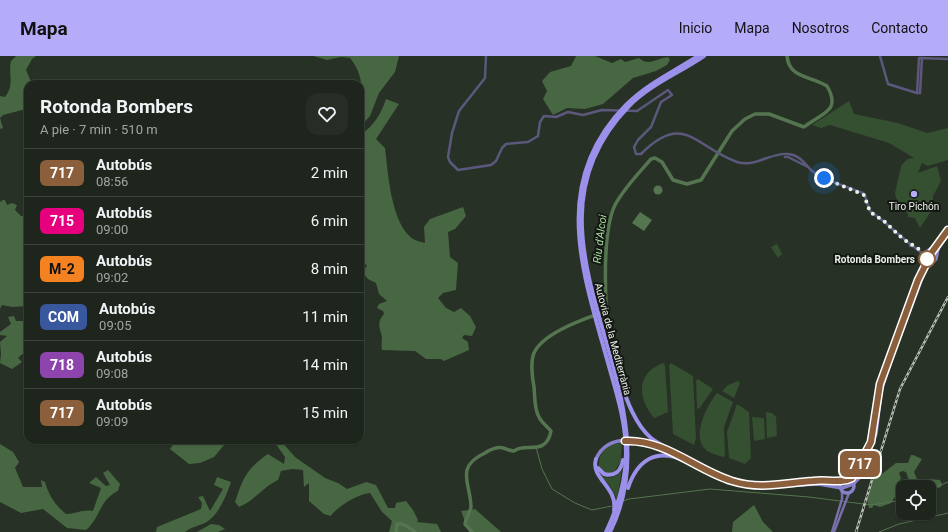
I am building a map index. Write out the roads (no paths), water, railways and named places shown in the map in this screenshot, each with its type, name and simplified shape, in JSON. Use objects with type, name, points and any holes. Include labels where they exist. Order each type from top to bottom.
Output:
[{"type":"highway","name":"Autovia de la Mediterrània","points":[[689,64],[698,56]]},
{"type":"highway","name":"Autovia de la Mediterrània","points":[[606,532],[622,490],[625,446],[620,406],[609,354],[584,270],[578,214],[581,187],[591,156],[603,134],[617,115],[636,96],[652,84],[704,56]]},
{"type":"highway","name":"Autovia de la Mediterrània","points":[[579,232],[586,267],[624,411],[628,439],[628,470],[622,502],[610,532]]},
{"type":"highway","points":[[609,354],[641,427],[650,437],[690,462]]},
{"type":"highway","points":[[596,459],[601,473],[609,476],[615,474],[621,467],[625,446]]},
{"type":"highway","points":[[622,502],[633,473],[648,460],[657,456],[668,455],[690,462]]},
{"type":"highway","points":[[596,459],[595,465],[598,473],[611,491],[614,500],[613,513],[609,526]]},
{"type":"main road","points":[[928,253],[939,246],[947,232]]},
{"type":"main road","points":[[780,486],[819,480],[841,481],[854,476],[871,442],[880,384],[928,253],[947,232]]},
{"type":"main road","points":[[596,459],[603,448],[617,442],[635,441],[658,447],[723,478],[738,483],[757,486],[818,484],[837,488],[849,486],[860,477],[872,446],[876,430],[882,387],[923,275],[930,261],[928,253]]},
{"type":"main road","points":[[928,253],[930,261]]},
{"type":"main road","points":[[928,253],[930,261]]},
{"type":"main road","points":[[924,266],[930,261]]},
{"type":"main road","points":[[833,532],[848,493],[853,490],[854,484],[872,446]]},
{"type":"main road","points":[[849,479],[854,484]]},
{"type":"main road","points":[[833,481],[848,493]]},
{"type":"main road","points":[[833,532],[842,499],[840,488],[841,481]]},
{"type":"street","points":[[486,56],[485,78],[458,114],[452,133],[448,157],[458,170],[491,165],[496,161],[502,148],[506,144],[533,141],[538,136],[540,120],[544,116],[557,117],[568,112],[584,114],[602,110],[633,111],[644,108],[664,91],[669,90],[671,96],[660,104],[651,127],[637,142],[634,150],[636,154],[641,154],[666,135],[674,133],[685,134],[740,162],[759,161],[778,154],[789,154],[798,157],[824,178],[862,193],[866,198],[870,212],[884,221],[911,245],[928,253]]},
{"type":"street","points":[[880,56],[888,84],[918,93],[921,58],[948,58]]},
{"type":"street","points":[[785,157],[788,157],[810,168]]},
{"type":"waterway","name":"Riu d'Alcoi","points":[[472,532],[465,524],[471,506],[466,476],[470,464],[476,458],[494,449],[501,448],[514,451],[540,446],[545,444],[548,439],[551,431],[540,419],[535,406],[532,370],[534,353],[539,346],[554,333],[574,323],[601,313],[606,305],[606,254],[611,215],[615,205],[632,181],[651,159],[655,158],[662,162],[673,180],[687,184],[701,180],[732,131],[745,119],[755,114],[769,114],[804,127],[823,115],[831,107],[831,95],[827,86],[797,73],[792,69],[787,56]]},
{"type":"waterway","points":[[536,447],[542,469],[552,489],[575,503],[592,510],[612,506]]},
{"type":"waterway","points":[[936,487],[948,482]]},
{"type":"waterway","points":[[620,502],[629,499],[710,489],[809,497],[871,505],[896,501]]},
{"type":"waterway","points":[[879,532],[899,524],[948,513]]},
{"type":"waterway","name":"Riu d'Alcoi","points":[[396,532],[397,524],[407,526],[415,532]]},
{"type":"railway","points":[[856,532],[900,389],[948,297]]},
{"type":"place","name":"Tiro Pichón","points":[[914,194]]},
{"type":"place","name":"Rotonda Bombers","points":[[927,259]]}]
